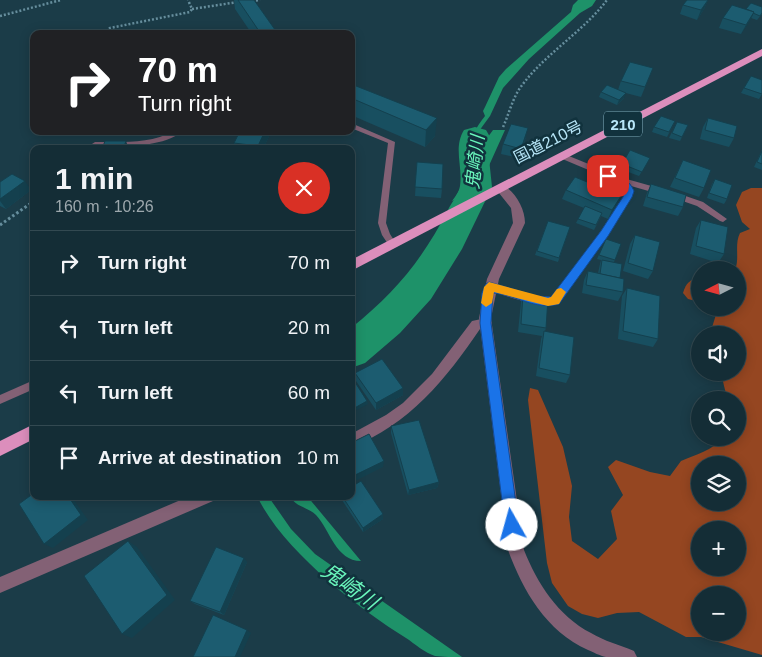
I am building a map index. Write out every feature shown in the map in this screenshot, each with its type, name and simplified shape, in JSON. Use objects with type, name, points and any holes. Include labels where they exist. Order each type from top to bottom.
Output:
[{"type":"highway","name":"国道210号","points":[[355,264],[762,52]]},
{"type":"highway","points":[[0,449],[30,433]]},
{"type":"street","points":[[500,188],[515,205],[520,218],[515,234],[489,287],[486,323],[513,536],[521,563],[538,596],[581,638],[628,657]]},
{"type":"street","points":[[355,440],[386,424],[405,410],[437,379],[476,325],[486,323]]},
{"type":"street","points":[[0,585],[199,500]]},
{"type":"lane","points":[[355,127],[392,142],[382,223],[386,235],[393,244]]},
{"type":"lane","points":[[95,144],[149,142],[172,135]]},
{"type":"lane","points":[[562,156],[620,180],[700,204],[723,220]]},
{"type":"lane","points":[[489,287],[536,300],[548,302],[555,300],[604,234],[627,197],[630,191],[627,185],[620,180]]},
{"type":"lane","points":[[0,400],[30,386]]},
{"type":"path","points":[[0,16],[61,0]]},
{"type":"path","points":[[188,0],[192,9]]},
{"type":"path","points":[[251,1],[260,0]]},
{"type":"path","points":[[504,127],[515,97],[525,81],[587,25],[607,0]]},
{"type":"path","points":[[108,30],[165,18],[185,13],[192,9],[241,2]]},
{"type":"path","points":[[0,225],[30,204]]},
{"type":"shaded area","points":[[751,188],[762,188],[762,655],[715,641],[746,641],[746,586],[691,586],[691,637],[686,637],[639,612],[617,613],[598,618],[582,614],[568,606],[552,583],[547,563],[528,400],[530,388],[538,390],[563,447],[572,486],[569,517],[572,541],[598,559],[617,539],[611,511],[623,495],[608,467],[616,460],[650,472],[670,476],[681,461],[691,457],[691,511],[746,511],[746,456],[693,456],[713,446],[746,446],[746,391],[725,391],[723,381],[746,381],[746,326],[712,326],[716,316],[746,316],[746,261],[737,261],[737,242],[740,233],[750,229],[742,222],[736,205],[742,192]]},
{"type":"shaded area","points":[[691,281],[691,300],[683,293]]},
{"type":"water","points":[[578,0],[596,0],[592,6],[580,13],[529,59],[503,88],[490,116],[479,131],[477,136],[479,140],[485,141],[493,130],[505,130],[487,170],[487,184],[452,201],[461,187],[463,161],[471,138],[485,116],[483,111],[499,77],[571,12],[573,5]]},
{"type":"water","points":[[469,225],[464,243],[444,265],[437,280],[407,315],[363,358],[355,363],[355,340],[405,295],[436,243]]},
{"type":"water","points":[[259,500],[271,500],[291,529],[315,554],[462,657],[435,656],[428,653],[365,610],[302,556],[269,516]]},
{"type":"water","points":[[292,500],[310,500],[361,561],[352,560],[345,556],[334,544],[316,515]]},
{"type":"building","points":[[238,0],[254,0],[275,30],[258,30]]},
{"type":"building","points":[[687,0],[708,0],[701,10],[683,5]]},
{"type":"building","points":[[751,3],[762,7],[760,16],[746,9]]},
{"type":"building","points":[[732,5],[754,12],[746,25],[723,18]]},
{"type":"building","points":[[630,62],[653,68],[645,87],[621,81]]},
{"type":"building","points":[[751,76],[762,80],[762,94],[744,88]]},
{"type":"building","points":[[607,85],[626,93],[619,100],[601,92]]},
{"type":"building","points":[[355,86],[437,118],[426,130],[355,100]]},
{"type":"building","points":[[661,116],[675,121],[669,132],[654,127]]},
{"type":"building","points":[[708,118],[737,126],[734,138],[705,130]]},
{"type":"building","points":[[677,122],[688,125],[682,137],[672,133]]},
{"type":"building","points":[[511,124],[528,128],[521,149],[503,144]]},
{"type":"building","points":[[238,135],[263,135],[258,145],[234,143]]},
{"type":"building","points":[[105,141],[126,141],[124,145],[104,145]]},
{"type":"building","points":[[630,150],[650,158],[642,172],[622,164]]},
{"type":"building","points":[[762,151],[762,164],[757,162]]},
{"type":"building","points":[[683,160],[711,170],[704,188],[675,178]]},
{"type":"building","points":[[417,162],[443,164],[442,189],[415,187]]},
{"type":"building","points":[[12,174],[25,181],[0,199],[0,182]]},
{"type":"building","points":[[575,177],[621,196],[612,210],[566,190]]},
{"type":"building","points":[[715,179],[732,185],[727,199],[709,193]]},
{"type":"building","points":[[651,184],[686,195],[683,207],[647,197]]},
{"type":"building","points":[[585,206],[602,213],[596,225],[578,219]]},
{"type":"building","points":[[701,220],[728,227],[724,254],[696,246]]},
{"type":"building","points":[[548,221],[570,227],[559,258],[537,251]]},
{"type":"building","points":[[635,235],[660,242],[653,271],[628,263]]},
{"type":"building","points":[[606,239],[621,244],[615,260],[599,255]]},
{"type":"building","points":[[602,260],[622,264],[620,278],[600,274]]},
{"type":"building","points":[[588,271],[624,279],[623,292],[586,285]]},
{"type":"building","points":[[627,288],[660,296],[658,339],[623,331]]},
{"type":"building","points":[[523,294],[548,298],[546,328],[521,324]]},
{"type":"building","points":[[544,331],[574,337],[570,375],[539,368]]},
{"type":"building","points":[[382,359],[403,388],[376,403],[355,373]]},
{"type":"building","points":[[355,382],[367,401],[355,408]]},
{"type":"building","points":[[419,420],[439,482],[409,490],[391,426]]},
{"type":"building","points":[[369,434],[384,461],[355,475],[355,441]]},
{"type":"building","points":[[361,481],[383,514],[363,528],[345,500],[355,500],[355,485]]},
{"type":"building","points":[[30,496],[30,500],[71,500],[81,515],[44,544],[19,504]]},
{"type":"building","points":[[128,541],[167,595],[122,634],[84,576]]},
{"type":"building","points":[[216,547],[244,558],[220,612],[190,601]]},
{"type":"building","points":[[213,615],[247,630],[235,657],[193,657]]},
{"type":"waterway","name":"鬼崎川","points":[[355,348],[386,322],[418,289],[450,240],[476,187],[473,149],[475,137]]},
{"type":"slow traffic","points":[[486,303],[489,287],[548,302],[555,300],[561,292]]},
{"type":"route","points":[[512,525],[485,318],[489,287],[536,300],[548,302],[555,300],[604,234],[630,191],[627,185],[620,180],[608,176]]}]
